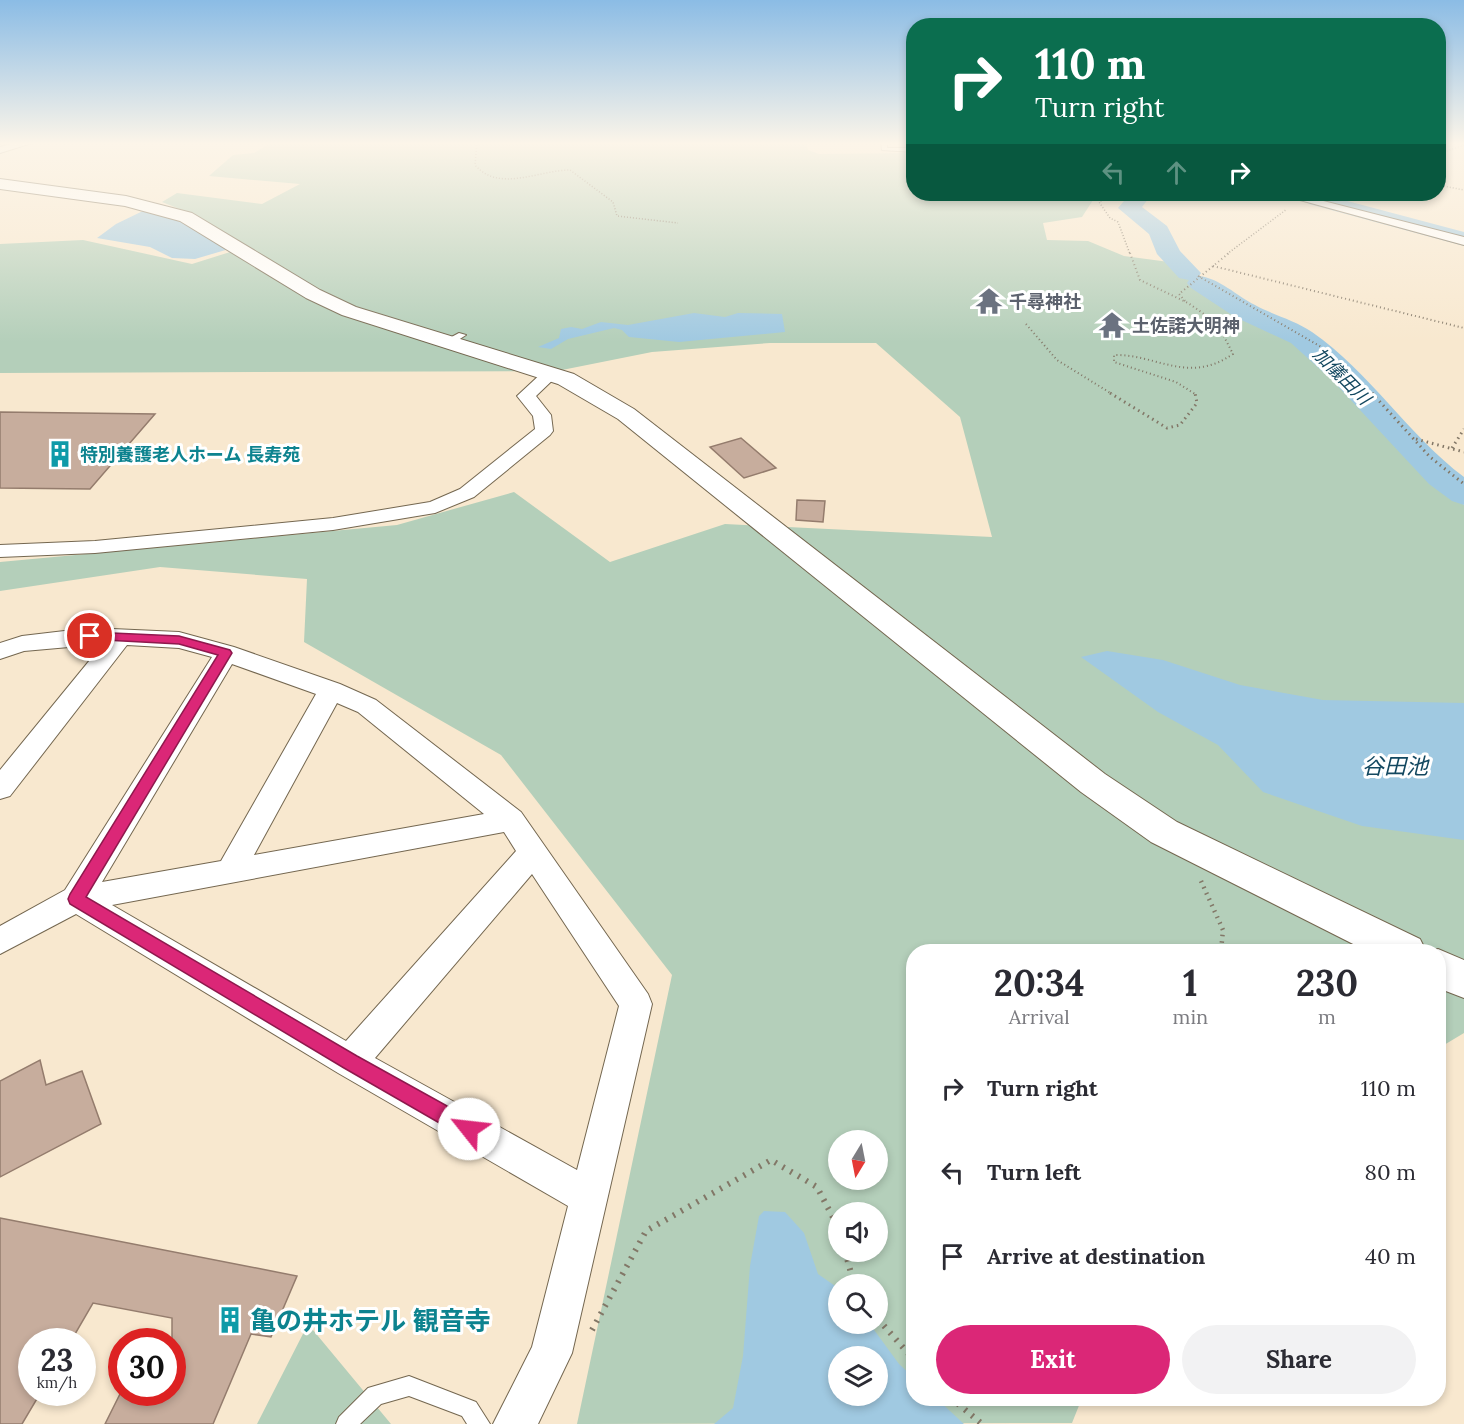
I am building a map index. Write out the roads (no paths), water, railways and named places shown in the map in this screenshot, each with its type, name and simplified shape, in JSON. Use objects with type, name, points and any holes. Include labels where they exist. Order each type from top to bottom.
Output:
[{"type":"street","points":[[152,208],[186,217],[313,294],[350,310],[455,338],[551,375],[600,397],[626,414],[1093,783],[1164,832],[1392,944]]},
{"type":"street","points":[[1342,208],[1464,241]]},
{"type":"street","points":[[0,551],[96,547],[333,524],[435,507],[467,493],[544,431],[542,415],[526,396],[551,375]]},
{"type":"street","points":[[0,789],[122,636]]},
{"type":"street","points":[[0,651],[22,644],[79,637],[122,636],[179,640],[226,653],[331,690],[368,706],[511,819],[636,1004],[587,1196],[551,1353],[515,1424]]},
{"type":"street","points":[[76,899],[226,653]]},
{"type":"street","points":[[231,870],[331,690]]},
{"type":"street","points":[[0,941],[76,899],[511,819]]},
{"type":"street","points":[[350,1062],[533,852]]},
{"type":"street","points":[[76,899],[350,1062],[587,1196]]},
{"type":"street","points":[[1446,971],[1464,980]]},
{"type":"lane","points":[[346,1424],[375,1395],[409,1386],[469,1409],[480,1424]]},
{"type":"water","points":[[147,209],[199,229],[229,249],[195,259],[172,258],[150,247],[97,238],[116,224]]},
{"type":"water","points":[[694,313],[725,317],[738,313],[782,314],[785,332],[679,342],[629,337],[622,330],[614,328],[568,339],[551,349],[538,347],[559,338],[561,329],[571,327],[582,329],[601,322],[628,325]]},
{"type":"water","name":"谷田池","points":[[1107,651],[1163,660],[1240,685],[1323,700],[1464,703],[1464,840],[1362,826],[1263,792],[1218,745],[1158,712],[1081,657]]},
{"type":"water","points":[[764,1211],[785,1212],[804,1233],[818,1274],[828,1281],[828,1334],[877,1334],[886,1346],[828,1346],[828,1406],[888,1406],[888,1349],[906,1370],[906,1406],[945,1406],[964,1424],[714,1424],[733,1408],[743,1356],[750,1266],[759,1216]]},
{"type":"waterway","name":"加儀田川","points":[[1130,208],[1159,231],[1169,254],[1188,273]]},
{"type":"waterway","points":[[1352,208],[1464,239]]},
{"type":"waterway","name":"加儀田川","points":[[1200,283],[1245,311],[1301,337],[1323,355],[1441,477],[1464,494]]},
{"type":"place","name":"千尋神社","points":[[989,301]]},
{"type":"place","name":"土佐諾大明神","points":[[1112,325]]},
{"type":"place","name":"特別養護老人ホーム 長寿苑","points":[[60,454]]},
{"type":"place","name":"亀の井ホテル 観音寺","points":[[230,1320]]}]
